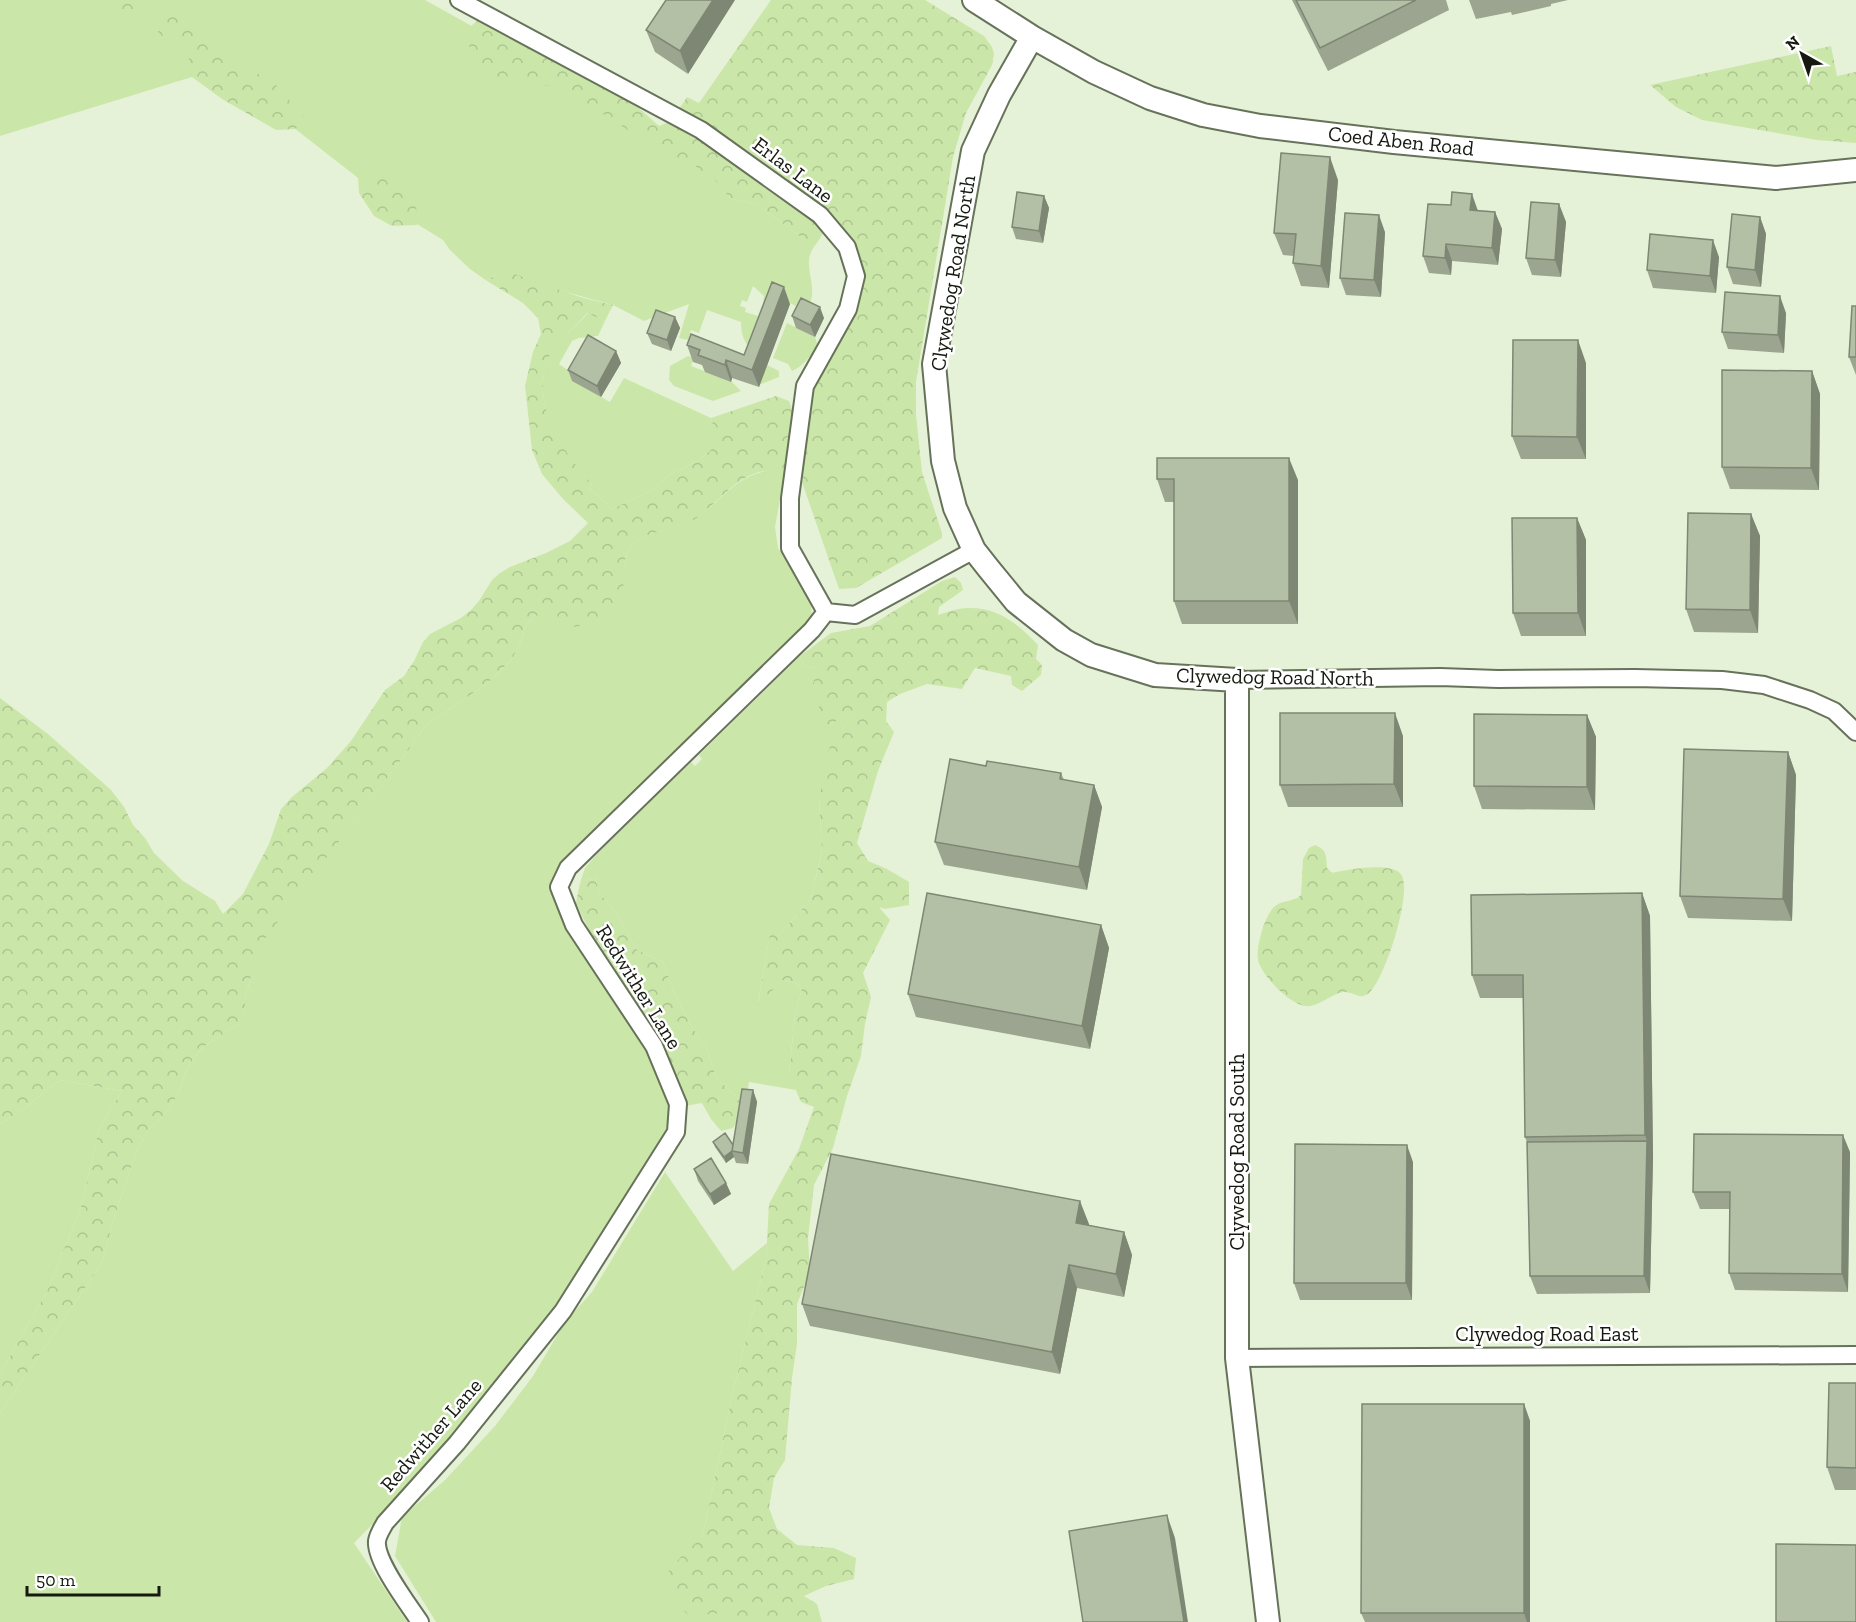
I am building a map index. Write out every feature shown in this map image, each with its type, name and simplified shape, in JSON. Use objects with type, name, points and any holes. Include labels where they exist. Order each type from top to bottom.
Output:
[{"type":"street","name":"Erlas Lane","points":[[459,0],[701,130],[819,215],[846,247],[856,276],[848,309],[806,386],[790,498],[790,548],[826,612]]},
{"type":"street","name":"Coed Aben Road","points":[[974,0],[1032,37],[1094,72],[1150,98],[1203,115],[1260,126],[1394,142],[1456,146],[1776,178],[1856,170]]},
{"type":"street","name":"Clywedog Road North","points":[[1032,37],[999,94],[973,151],[934,364],[943,461],[955,508],[974,550],[1016,602],[1064,640],[1084,652],[1155,675],[1237,680],[1440,677],[1722,680],[1764,685],[1810,700],[1834,711],[1856,732]]},
{"type":"street","points":[[826,612],[855,615],[974,550]]},
{"type":"street","name":"Redwither Lane","points":[[420,1622],[381,1562],[377,1543],[379,1533],[385,1523],[457,1443],[563,1311],[676,1132],[678,1104],[654,1046],[574,925],[560,887],[568,868],[812,630],[826,612]]},
{"type":"street","name":"Clywedog Road South","points":[[1237,680],[1237,1358],[1268,1622]]},
{"type":"street","name":"Clywedog Road East","points":[[1237,1358],[1856,1354]]},
{"type":"green space","points":[[0,0],[425,0],[690,147],[730,198],[758,205],[805,240],[819,240],[809,258],[811,300],[803,310],[779,297],[774,311],[763,303],[764,296],[753,286],[747,302],[742,300],[740,306],[746,308],[745,312],[770,320],[753,352],[744,338],[741,322],[707,310],[699,333],[691,330],[688,340],[679,338],[689,304],[644,321],[613,305],[497,273],[487,281],[470,269],[443,240],[417,224],[225,74],[192,77],[0,136]]},
{"type":"green space","points":[[100,0],[142,0],[137,10],[123,12]]},
{"type":"green space","points":[[771,0],[925,0],[984,36],[994,54],[992,65],[966,113],[953,157],[916,382],[916,415],[922,472],[942,538],[856,588],[839,589],[802,482],[813,388],[853,313],[864,274],[851,243],[769,174],[765,187],[808,214],[825,230],[819,240],[805,240],[758,205],[730,198],[714,179],[695,166],[656,150],[612,119],[550,85],[525,87],[496,77],[470,51],[468,37],[471,26],[477,21],[498,27],[624,95],[659,126],[671,121],[687,97],[699,103]]},
{"type":"green space","points":[[170,9],[189,13],[196,30],[209,46],[275,84],[303,116],[296,129],[276,130],[222,99],[192,77],[189,71],[189,54],[158,33],[162,12]]},
{"type":"green space","points":[[1831,46],[1837,76],[1856,72],[1856,143],[1817,140],[1702,120],[1676,107],[1650,85]]},
{"type":"green space","points":[[378,173],[400,184],[416,206],[417,225],[392,226],[374,216],[359,193],[358,178]]},
{"type":"green space","points":[[506,271],[580,297],[613,305],[605,321],[587,313],[560,341],[550,355],[543,380],[543,397],[553,429],[571,459],[592,484],[589,489],[606,503],[610,510],[650,491],[669,475],[699,460],[710,451],[717,439],[711,418],[776,396],[789,401],[795,417],[783,483],[771,473],[756,473],[746,477],[699,517],[683,525],[648,535],[634,543],[627,554],[623,590],[612,608],[598,618],[573,627],[557,625],[535,615],[525,627],[521,642],[512,659],[488,683],[426,725],[245,965],[251,977],[245,999],[245,1011],[237,1025],[206,1045],[194,1057],[171,1106],[150,1128],[137,1150],[102,1263],[0,1413],[0,1374],[47,1291],[81,1207],[99,1129],[122,1091],[60,1080],[21,1111],[0,1124],[0,698],[48,734],[111,790],[154,853],[183,881],[215,901],[223,914],[243,894],[269,844],[281,809],[327,768],[351,741],[385,690],[404,676],[430,634],[461,618],[471,610],[492,580],[500,573],[570,541],[588,523],[563,499],[542,474],[532,450],[525,386],[533,352],[541,334],[538,318],[523,303],[487,281],[497,273]]},
{"type":"green space","points":[[588,313],[605,321],[598,336],[572,341],[559,364],[569,371],[573,381],[610,402],[624,378],[711,418],[718,440],[699,460],[669,475],[650,491],[610,510],[606,503],[589,489],[592,484],[561,444],[547,413],[543,396],[543,380],[552,350]]},
{"type":"green space","points":[[787,323],[815,337],[818,346],[807,360],[792,371],[788,364],[773,358]]},
{"type":"green space","points":[[688,356],[694,358],[691,366],[731,381],[741,391],[713,401],[674,386],[669,380],[670,366]]},
{"type":"green space","points":[[767,365],[779,371],[779,377],[759,385]]},
{"type":"green space","points":[[766,471],[775,474],[783,483],[775,527],[778,548],[810,599],[812,614],[806,628],[556,883],[647,1048],[673,1108],[664,1140],[542,1327],[444,1452],[354,1543],[407,1622],[0,1622],[0,1413],[102,1263],[137,1150],[150,1128],[171,1106],[194,1057],[206,1045],[237,1025],[245,1011],[245,999],[251,977],[244,965],[426,725],[488,683],[512,659],[521,642],[525,627],[535,615],[546,618],[621,595],[626,559],[634,543],[648,535],[690,521],[743,480]]},
{"type":"green space","points":[[955,577],[961,583],[963,590],[939,607],[938,615],[967,608],[998,613],[1014,623],[1038,645],[1036,659],[1042,665],[1041,675],[1022,691],[1012,685],[1011,676],[975,668],[962,689],[927,684],[900,694],[887,702],[886,721],[894,732],[878,771],[857,843],[868,861],[909,882],[909,905],[885,909],[879,907],[890,920],[863,973],[871,997],[861,1056],[833,1148],[814,1185],[808,1238],[810,1272],[797,1304],[797,1344],[785,1460],[774,1478],[769,1508],[777,1529],[797,1545],[834,1548],[856,1558],[854,1579],[826,1586],[804,1596],[817,1604],[822,1622],[729,1622],[724,1613],[689,1616],[671,1597],[668,1572],[685,1552],[702,1538],[733,1392],[766,1259],[769,1204],[799,1149],[814,1107],[801,1102],[789,1074],[795,1015],[802,989],[795,982],[783,980],[758,1004],[770,933],[779,935],[811,899],[822,851],[819,799],[831,740],[843,729],[854,709],[829,726],[819,714],[819,700],[809,695],[818,669],[804,665],[800,656],[831,633],[870,626],[942,581]]},
{"type":"green space","points":[[800,656],[804,665],[818,669],[820,699],[829,726],[855,708],[843,729],[819,799],[822,850],[811,899],[779,935],[770,934],[758,1003],[783,980],[795,982],[802,989],[795,1015],[789,1073],[796,1090],[749,1082],[744,1112],[738,1099],[716,1077],[706,1047],[690,1024],[674,993],[663,962],[637,950],[612,907],[599,893],[595,877],[580,883],[585,868],[599,852],[691,762],[695,766],[702,759],[699,755]]},
{"type":"green space","points":[[1315,845],[1324,851],[1327,868],[1332,873],[1377,867],[1400,873],[1404,882],[1404,897],[1389,954],[1382,972],[1369,993],[1359,996],[1343,992],[1310,1006],[1295,1002],[1271,982],[1260,966],[1258,954],[1259,940],[1273,908],[1301,895],[1303,859],[1309,848]]},
{"type":"green space","points":[[595,877],[599,893],[612,907],[637,950],[663,962],[674,993],[690,1024],[706,1047],[716,1077],[738,1099],[744,1112],[733,1128],[721,1131],[702,1103],[685,1106],[600,953],[576,903],[580,883]]},
{"type":"green space","points":[[60,1080],[122,1091],[99,1129],[81,1207],[47,1291],[0,1374],[0,1124],[21,1111]]},
{"type":"green space","points":[[665,1172],[733,1271],[767,1243],[766,1259],[733,1392],[702,1538],[758,1622],[436,1622],[395,1556],[402,1517],[445,1480],[495,1426],[533,1376],[565,1322],[592,1292]]},
{"type":"building","points":[[666,0],[713,0],[680,51],[646,30]]},
{"type":"building","points":[[1296,0],[1416,0],[1320,48]]},
{"type":"building","points":[[1281,153],[1330,157],[1321,266],[1293,263],[1296,234],[1274,233]]},
{"type":"building","points":[[1017,192],[1044,196],[1039,231],[1012,227]]},
{"type":"building","points":[[1452,192],[1472,194],[1470,210],[1495,212],[1492,248],[1446,244],[1445,258],[1423,256],[1428,204],[1451,205]]},
{"type":"building","points":[[1531,202],[1559,204],[1555,260],[1526,258]]},
{"type":"building","points":[[1345,213],[1379,215],[1374,280],[1340,278]]},
{"type":"building","points":[[1732,214],[1760,217],[1755,270],[1727,267]]},
{"type":"building","points":[[1650,234],[1713,240],[1710,276],[1647,270]]},
{"type":"building","points":[[772,282],[784,287],[752,370],[726,360],[725,365],[698,355],[700,350],[687,345],[691,334],[744,355]]},
{"type":"building","points":[[1725,292],[1780,296],[1778,335],[1722,332]]},
{"type":"building","points":[[801,298],[820,307],[810,325],[792,316]]},
{"type":"building","points":[[1852,306],[1856,306],[1856,357],[1849,357]]},
{"type":"building","points":[[656,310],[675,317],[667,340],[647,333]]},
{"type":"building","points":[[588,335],[616,351],[597,386],[568,370]]},
{"type":"building","points":[[1513,340],[1578,340],[1577,437],[1512,436]]},
{"type":"building","points":[[1722,370],[1812,371],[1811,468],[1722,467]]},
{"type":"building","points":[[1157,458],[1289,458],[1289,601],[1174,601],[1174,479],[1157,479]]},
{"type":"building","points":[[1688,513],[1751,514],[1750,610],[1686,609]]},
{"type":"building","points":[[1512,518],[1577,518],[1578,613],[1513,613]]},
{"type":"building","points":[[1280,713],[1395,713],[1394,784],[1280,785]]},
{"type":"building","points":[[1474,714],[1587,715],[1587,787],[1474,786]]},
{"type":"building","points":[[1684,749],[1788,752],[1783,899],[1680,896]]},
{"type":"building","points":[[950,759],[986,766],[987,761],[1061,773],[1060,779],[1094,785],[1079,867],[935,842]]},
{"type":"building","points":[[927,893],[1101,925],[1082,1026],[908,994]]},
{"type":"building","points":[[1642,893],[1645,1135],[1525,1137],[1523,975],[1472,975],[1471,895]]},
{"type":"building","points":[[742,1089],[753,1090],[743,1153],[732,1151]]},
{"type":"building","points":[[725,1133],[733,1145],[732,1151],[724,1157],[713,1142]]},
{"type":"building","points":[[1694,1134],[1843,1135],[1842,1274],[1729,1273],[1730,1192],[1693,1192]]},
{"type":"building","points":[[1647,1141],[1644,1276],[1530,1276],[1527,1142]]},
{"type":"building","points":[[1295,1144],[1407,1145],[1406,1283],[1294,1283]]},
{"type":"building","points":[[831,1154],[1080,1201],[1076,1223],[1124,1232],[1116,1274],[1069,1265],[1052,1352],[802,1304]]},
{"type":"building","points":[[711,1158],[726,1183],[710,1194],[694,1169]]},
{"type":"building","points":[[1829,1383],[1856,1383],[1856,1468],[1827,1467]]},
{"type":"building","points":[[1362,1404],[1524,1404],[1524,1613],[1361,1613]]},
{"type":"building","points":[[1167,1515],[1184,1622],[1083,1622],[1069,1531]]},
{"type":"building","points":[[1776,1544],[1856,1545],[1856,1622],[1776,1622]]}]
